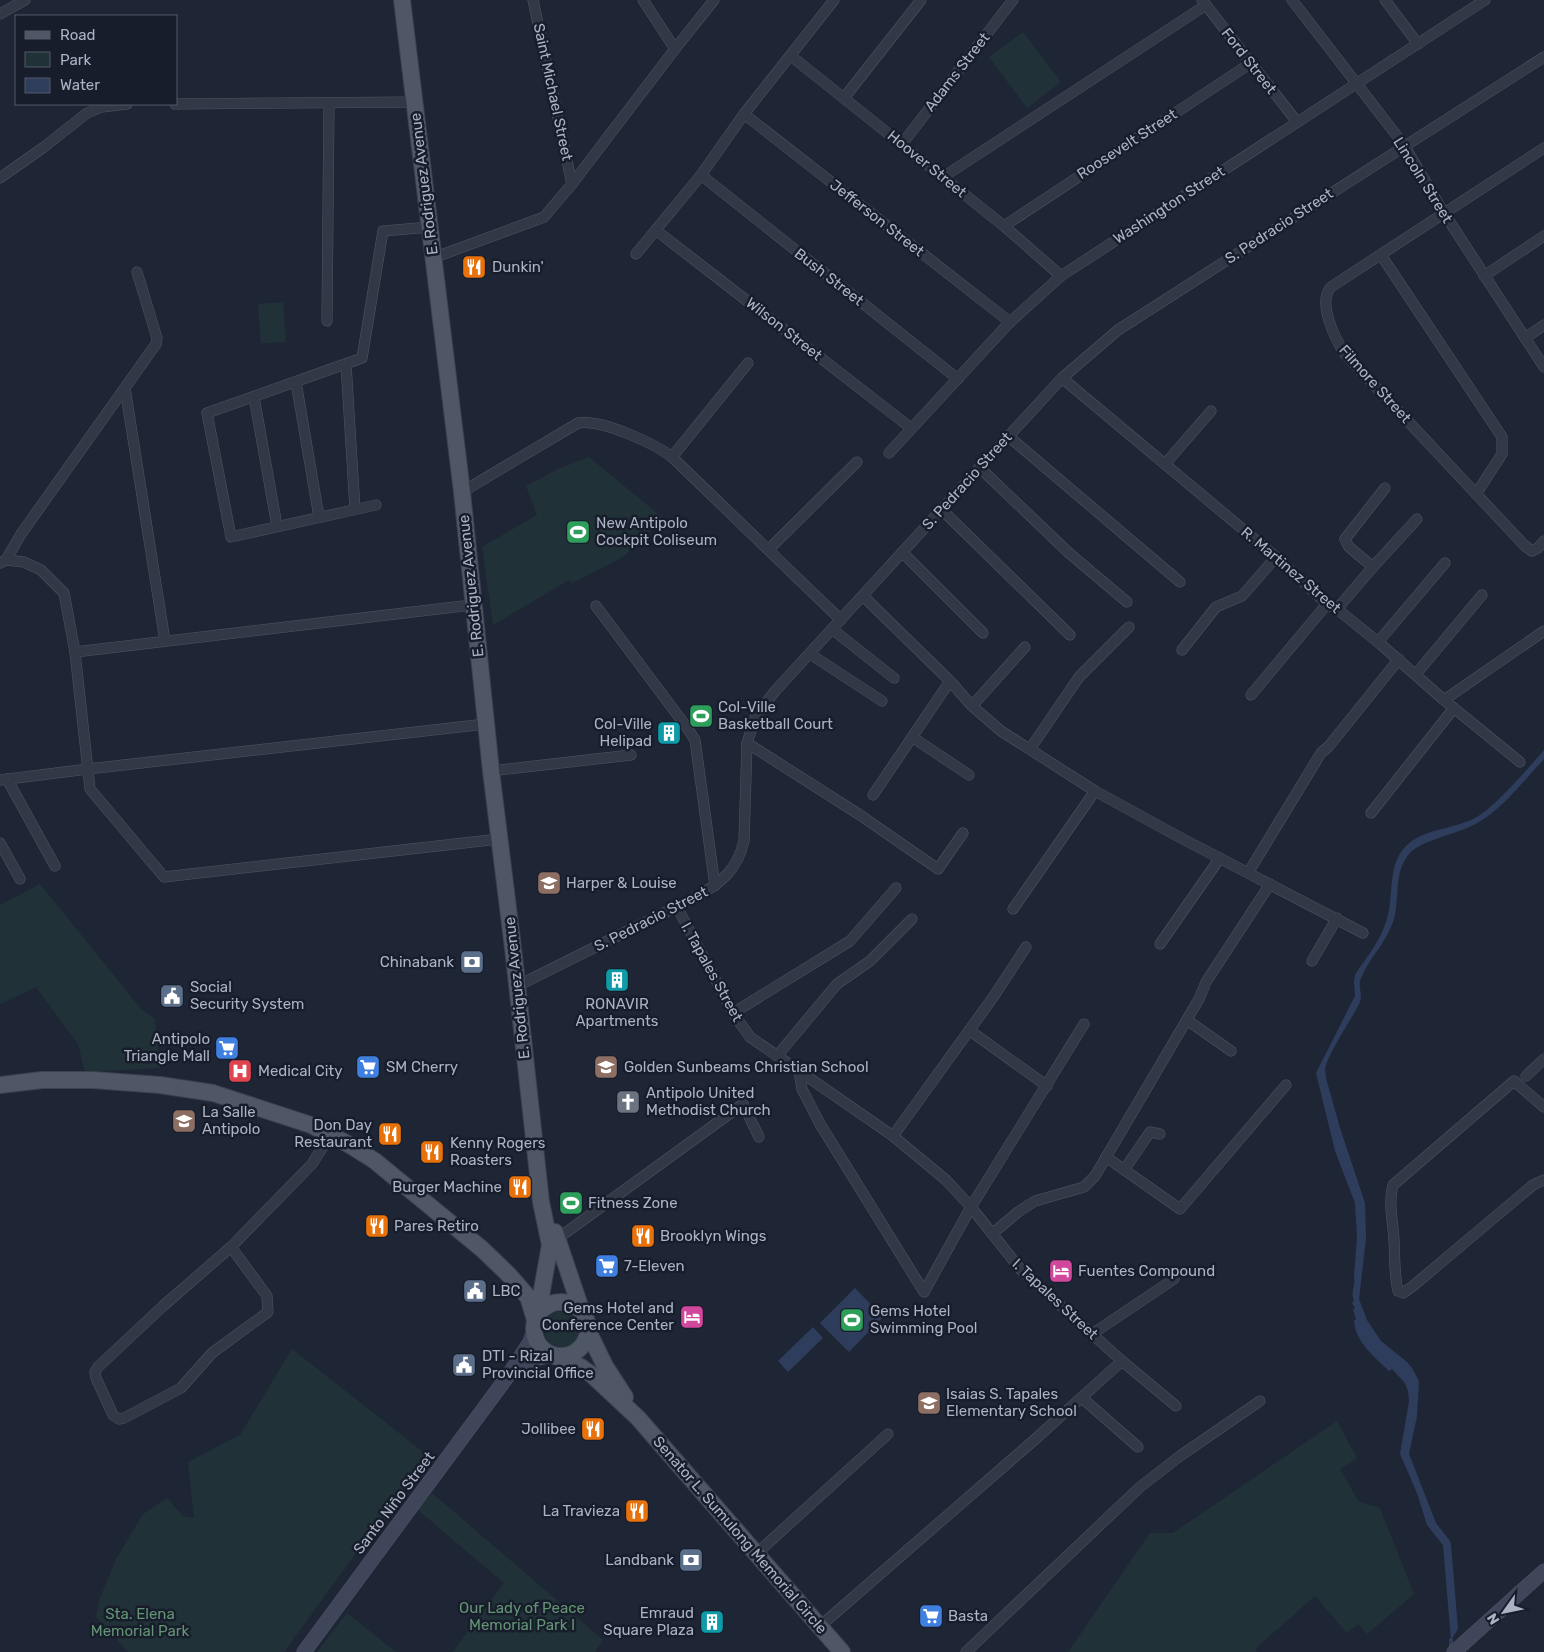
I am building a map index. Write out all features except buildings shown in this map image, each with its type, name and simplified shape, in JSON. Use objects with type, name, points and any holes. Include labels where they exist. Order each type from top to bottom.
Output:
[{"type":"main road","name":"E. Rodriguez Avenue","points":[[402,0],[462,492],[472,604],[541,1202],[550,1245],[537,1320]]},
{"type":"main road","points":[[0,1085],[42,1080],[93,1080],[160,1085],[213,1093],[311,1125],[375,1161],[482,1249],[509,1275],[528,1297],[537,1320],[535,1336],[541,1348],[554,1355],[562,1356],[574,1353],[584,1344],[588,1331],[587,1321],[582,1312],[568,1303],[560,1302],[549,1305],[537,1320]]},
{"type":"main road","name":"E. Rodriguez Avenue","points":[[538,1172],[557,1239],[582,1312]]},
{"type":"main road","points":[[482,1249],[560,1302]]},
{"type":"main road","name":"Santo Niño Street","points":[[304,1652],[510,1373],[530,1342],[537,1320]]},
{"type":"main road","name":"Senator L. Sumulong Memorial Circle","points":[[588,1331],[605,1366],[638,1418]]},
{"type":"main road","name":"Santo Niño Street","points":[[510,1373],[534,1359],[554,1355]]},
{"type":"main road","name":"Senator L. Sumulong Memorial Circle","points":[[554,1355],[587,1371],[638,1418],[842,1652]]},
{"type":"main road","points":[[1461,1649],[1544,1571]]},
{"type":"street","points":[[0,14],[25,0]]},
{"type":"street","name":"Saint Michael Street","points":[[533,0],[572,184]]},
{"type":"street","points":[[643,0],[675,49]]},
{"type":"street","points":[[433,258],[544,217],[572,184],[714,0]]},
{"type":"street","points":[[636,254],[657,231],[701,175],[744,114],[834,0]]},
{"type":"street","points":[[844,98],[921,0]]},
{"type":"street","name":"Adams Street","points":[[902,144],[1013,0]]},
{"type":"street","name":"Lincoln Street","points":[[1292,0],[1404,145],[1444,213],[1544,367]]},
{"type":"street","points":[[1385,0],[1418,44]]},
{"type":"street","name":"Washington Street","points":[[889,453],[1010,322],[1061,276],[1482,1]]},
{"type":"street","points":[[943,177],[1204,2]]},
{"type":"street","name":"Ford Street","points":[[1204,2],[1297,122]]},
{"type":"street","name":"Hoover Street","points":[[791,56],[1004,226],[1061,276]]},
{"type":"street","name":"S. Pedracio Street","points":[[517,986],[677,907],[715,886],[731,872],[744,841],[747,744],[756,715],[776,690],[1062,378],[1118,330],[1544,57]]},
{"type":"street","name":"Roosevelt Street","points":[[1004,226],[1251,63]]},
{"type":"street","points":[[178,104],[414,102]]},
{"type":"street","points":[[327,321],[329,103]]},
{"type":"street","points":[[0,178],[44,147],[87,113],[102,107],[119,105]]},
{"type":"street","name":"Jefferson Street","points":[[744,114],[1010,322]]},
{"type":"street","name":"Filmore Street","points":[[1544,148],[1331,286],[1327,291],[1325,302],[1337,341],[1345,354],[1524,545],[1532,551],[1538,548],[1544,541]]},
{"type":"street","name":"Bush Street","points":[[701,175],[958,378]]},
{"type":"street","points":[[376,505],[231,536],[207,413],[362,358],[383,231],[430,227]]},
{"type":"street","name":"Wilson Street","points":[[657,231],[911,428]]},
{"type":"street","points":[[1484,276],[1544,236]]},
{"type":"street","points":[[1381,255],[1502,437],[1502,454],[1476,494]]},
{"type":"street","points":[[3,562],[156,344],[158,338],[137,272]]},
{"type":"street","points":[[1525,338],[1544,325]]},
{"type":"street","points":[[672,456],[748,363]]},
{"type":"street","points":[[346,364],[355,509]]},
{"type":"street","name":"R. Martinez Street","points":[[1062,378],[1276,557],[1327,604],[1399,659],[1444,700],[1520,762]]},
{"type":"street","points":[[296,382],[320,516]]},
{"type":"street","points":[[125,388],[165,641]]},
{"type":"street","points":[[254,397],[277,526]]},
{"type":"street","points":[[1166,464],[1211,411]]},
{"type":"street","points":[[462,492],[578,423],[585,422],[624,432],[660,447],[672,456],[841,620]]},
{"type":"street","points":[[1008,436],[1180,582]]},
{"type":"street","points":[[768,550],[856,462]]},
{"type":"street","points":[[979,467],[1069,554],[1127,602]]},
{"type":"street","points":[[1373,567],[1349,547],[1345,539],[1385,488]]},
{"type":"street","points":[[941,509],[1070,634]]},
{"type":"street","points":[[1337,610],[1417,519]]},
{"type":"street","points":[[902,552],[983,633]]},
{"type":"street","points":[[1182,650],[1216,607],[1242,596],[1276,557]]},
{"type":"street","points":[[3,562],[24,562],[41,570],[64,593],[68,606],[75,652],[90,789],[164,877],[499,839]]},
{"type":"street","points":[[1378,642],[1445,563]]},
{"type":"street","points":[[1416,674],[1482,595]]},
{"type":"street","points":[[863,596],[950,681],[972,706],[1001,731],[1095,791],[1363,933]]},
{"type":"street","points":[[75,652],[472,604]]},
{"type":"street","points":[[1251,696],[1327,604]]},
{"type":"street","points":[[596,606],[688,729],[694,740],[715,886]]},
{"type":"street","points":[[1030,749],[1079,677],[1129,627]]},
{"type":"street","points":[[832,630],[894,678]]},
{"type":"street","points":[[1444,700],[1544,631]]},
{"type":"street","points":[[972,706],[1025,647]]},
{"type":"street","points":[[810,654],[882,701]]},
{"type":"street","points":[[1248,873],[1321,753],[1329,746],[1399,659]]},
{"type":"street","points":[[873,795],[950,681]]},
{"type":"street","points":[[1371,813],[1454,708]]},
{"type":"street","points":[[55,866],[3,780],[88,768],[486,724]]},
{"type":"street","points":[[912,737],[969,775]]},
{"type":"street","points":[[747,744],[860,815],[938,869],[963,833]]},
{"type":"street","points":[[491,771],[631,755]]},
{"type":"street","points":[[1013,908],[1095,791]]},
{"type":"street","points":[[0,843],[20,879]]},
{"type":"street","points":[[1160,944],[1220,858]]},
{"type":"street","points":[[992,1234],[1018,1212],[1035,1202],[1084,1187],[1095,1176],[1142,1099],[1199,999],[1206,982],[1270,884]]},
{"type":"street","points":[[733,1012],[850,941],[896,888]]},
{"type":"street","name":"I. Tapales Street","points":[[677,907],[733,1012],[750,1037],[893,1136],[946,1180],[1021,1270],[1122,1361],[1176,1406]]},
{"type":"street","points":[[1312,961],[1336,918]]},
{"type":"street","points":[[777,1056],[837,984],[870,961],[912,919]]},
{"type":"street","points":[[893,1136],[1026,947]]},
{"type":"street","points":[[1187,1020],[1231,1050]]},
{"type":"street","points":[[799,1071],[802,1089],[820,1124],[924,1292],[971,1208],[1084,1024]]},
{"type":"street","points":[[969,1030],[1047,1086]]},
{"type":"street","points":[[1526,1076],[1544,1059]]},
{"type":"street","points":[[1544,1107],[1514,1081],[1393,1185],[1391,1194],[1395,1278],[1398,1291],[1403,1293],[1413,1286],[1533,1185],[1544,1180]]},
{"type":"street","points":[[1106,1156],[1180,1209],[1286,1085]]},
{"type":"street","points":[[557,1239],[743,1104],[759,1137]]},
{"type":"street","points":[[1124,1170],[1150,1132],[1160,1134]]},
{"type":"street","points":[[231,1248],[267,1296],[268,1312],[212,1353],[180,1388],[124,1418],[118,1419],[113,1415],[96,1378],[95,1372],[98,1367],[163,1306],[231,1248],[312,1164],[330,1135]]},
{"type":"street","points":[[1092,1334],[1174,1279]]},
{"type":"street","points":[[820,1627],[1122,1361]]},
{"type":"street","points":[[1082,1398],[1138,1447]]},
{"type":"street","points":[[966,1652],[1140,1487],[1180,1456],[1260,1401]]},
{"type":"street","points":[[756,1554],[888,1434]]},
{"type":"green space","points":[[1023,32],[1061,82],[1027,108],[989,57]]},
{"type":"green space","points":[[283,302],[286,342],[261,343],[258,304]]},
{"type":"green space","name":"New Antipolo Cockpit Coliseum","points":[[589,457],[663,518],[623,557],[572,583],[569,580],[493,625],[482,547],[537,515],[526,486],[558,469]]},
{"type":"green space","points":[[40,884],[141,1009],[155,1019],[160,1068],[85,1072],[78,1044],[36,987],[0,1004],[0,905]]},
{"type":"green space","points":[[562,1311],[569,1312],[575,1316],[579,1322],[579,1336],[575,1342],[569,1346],[562,1347],[555,1346],[549,1342],[545,1336],[544,1329],[545,1322],[549,1316],[555,1312]]},
{"type":"green space","name":"Sta. Elena Memorial Park","points":[[292,1349],[427,1455],[284,1652],[128,1652],[96,1617],[100,1598],[116,1559],[143,1514],[167,1498],[183,1516],[194,1518],[188,1462],[240,1435]]},
{"type":"green space","points":[[1337,1421],[1357,1458],[1340,1469],[1359,1502],[1380,1508],[1414,1594],[1367,1634],[1358,1624],[1347,1633],[1315,1596],[1255,1649],[1257,1652],[1068,1652],[1150,1533],[1173,1533]]},
{"type":"green space","name":"Our Lady of Peace Memorial Park I","points":[[432,1493],[603,1640],[595,1652],[453,1652],[504,1583],[418,1510]]},
{"type":"green space","points":[[347,1613],[396,1652],[317,1652]]},
{"type":"water","points":[[1544,750],[1544,759],[1497,809],[1472,826],[1415,848],[1404,861],[1399,878],[1395,913],[1390,930],[1364,971],[1360,981],[1360,1001],[1331,1053],[1325,1068],[1340,1128],[1365,1203],[1366,1238],[1359,1299],[1367,1320],[1381,1341],[1407,1362],[1419,1381],[1417,1416],[1409,1454],[1436,1523],[1451,1545],[1458,1629],[1451,1640],[1443,1545],[1427,1525],[1417,1493],[1400,1454],[1409,1401],[1408,1391],[1405,1383],[1392,1369],[1389,1371],[1367,1349],[1355,1329],[1354,1321],[1356,1319],[1353,1310],[1355,1308],[1352,1303],[1354,1300],[1357,1238],[1355,1203],[1335,1151],[1316,1073],[1355,996],[1355,975],[1380,936],[1386,922],[1389,912],[1393,872],[1400,854],[1413,840],[1421,836],[1465,822],[1481,814],[1510,788]]},
{"type":"water","name":"Gems Hotel Swimming Pool","points":[[855,1288],[883,1317],[849,1352],[820,1323]]},
{"type":"water","points":[[813,1327],[823,1338],[788,1372],[778,1361]]},
{"type":"waterway","points":[[1451,1640],[1451,1646]]},
{"type":"place","name":"Dunkin'","points":[[474,267]]},
{"type":"place","name":"New Antipolo Cockpit Coliseum","points":[[578,532]]},
{"type":"place","name":"Col-Ville Basketball Court","points":[[701,716]]},
{"type":"place","name":"Col-Ville Helipad","points":[[669,733]]},
{"type":"place","name":"Harper & Louise","points":[[549,883]]},
{"type":"place","name":"Chinabank","points":[[472,962]]},
{"type":"place","name":"RONAVIR Apartments","points":[[617,980]]},
{"type":"place","name":"Social Security System","points":[[172,996]]},
{"type":"place","name":"Antipolo Triangle Mall","points":[[227,1048]]},
{"type":"place","name":"SM Cherry","points":[[368,1067]]},
{"type":"place","name":"Golden Sunbeams Christian School","points":[[606,1067]]},
{"type":"place","name":"Medical City","points":[[240,1071]]},
{"type":"place","name":"Antipolo United Methodist Church","points":[[628,1102]]},
{"type":"place","name":"La Salle Antipolo","points":[[184,1121]]},
{"type":"place","name":"Don Day Restaurant","points":[[390,1134]]},
{"type":"place","name":"Kenny Rogers Roasters","points":[[432,1152]]},
{"type":"place","name":"Burger Machine","points":[[520,1187]]},
{"type":"place","name":"Fitness Zone","points":[[571,1203]]},
{"type":"place","name":"Pares Retiro","points":[[377,1226]]},
{"type":"place","name":"Brooklyn Wings","points":[[643,1236]]},
{"type":"place","name":"7-Eleven","points":[[607,1266]]},
{"type":"place","name":"Fuentes Compound","points":[[1061,1271]]},
{"type":"place","name":"LBC","points":[[475,1291]]},
{"type":"place","name":"Gems Hotel and Conference Center","points":[[692,1317]]},
{"type":"place","name":"Gems Hotel Swimming Pool","points":[[852,1320]]},
{"type":"place","name":"DTI - Rizal Provincial Office","points":[[464,1365]]},
{"type":"place","name":"Isaias S. Tapales Elementary School","points":[[929,1403]]},
{"type":"place","name":"Jollibee","points":[[593,1429]]},
{"type":"place","name":"La Travieza","points":[[637,1511]]},
{"type":"place","name":"Landbank","points":[[691,1560]]},
{"type":"place","name":"Basta","points":[[931,1616]]},
{"type":"place","name":"Emraud Square Plaza","points":[[712,1622]]}]
